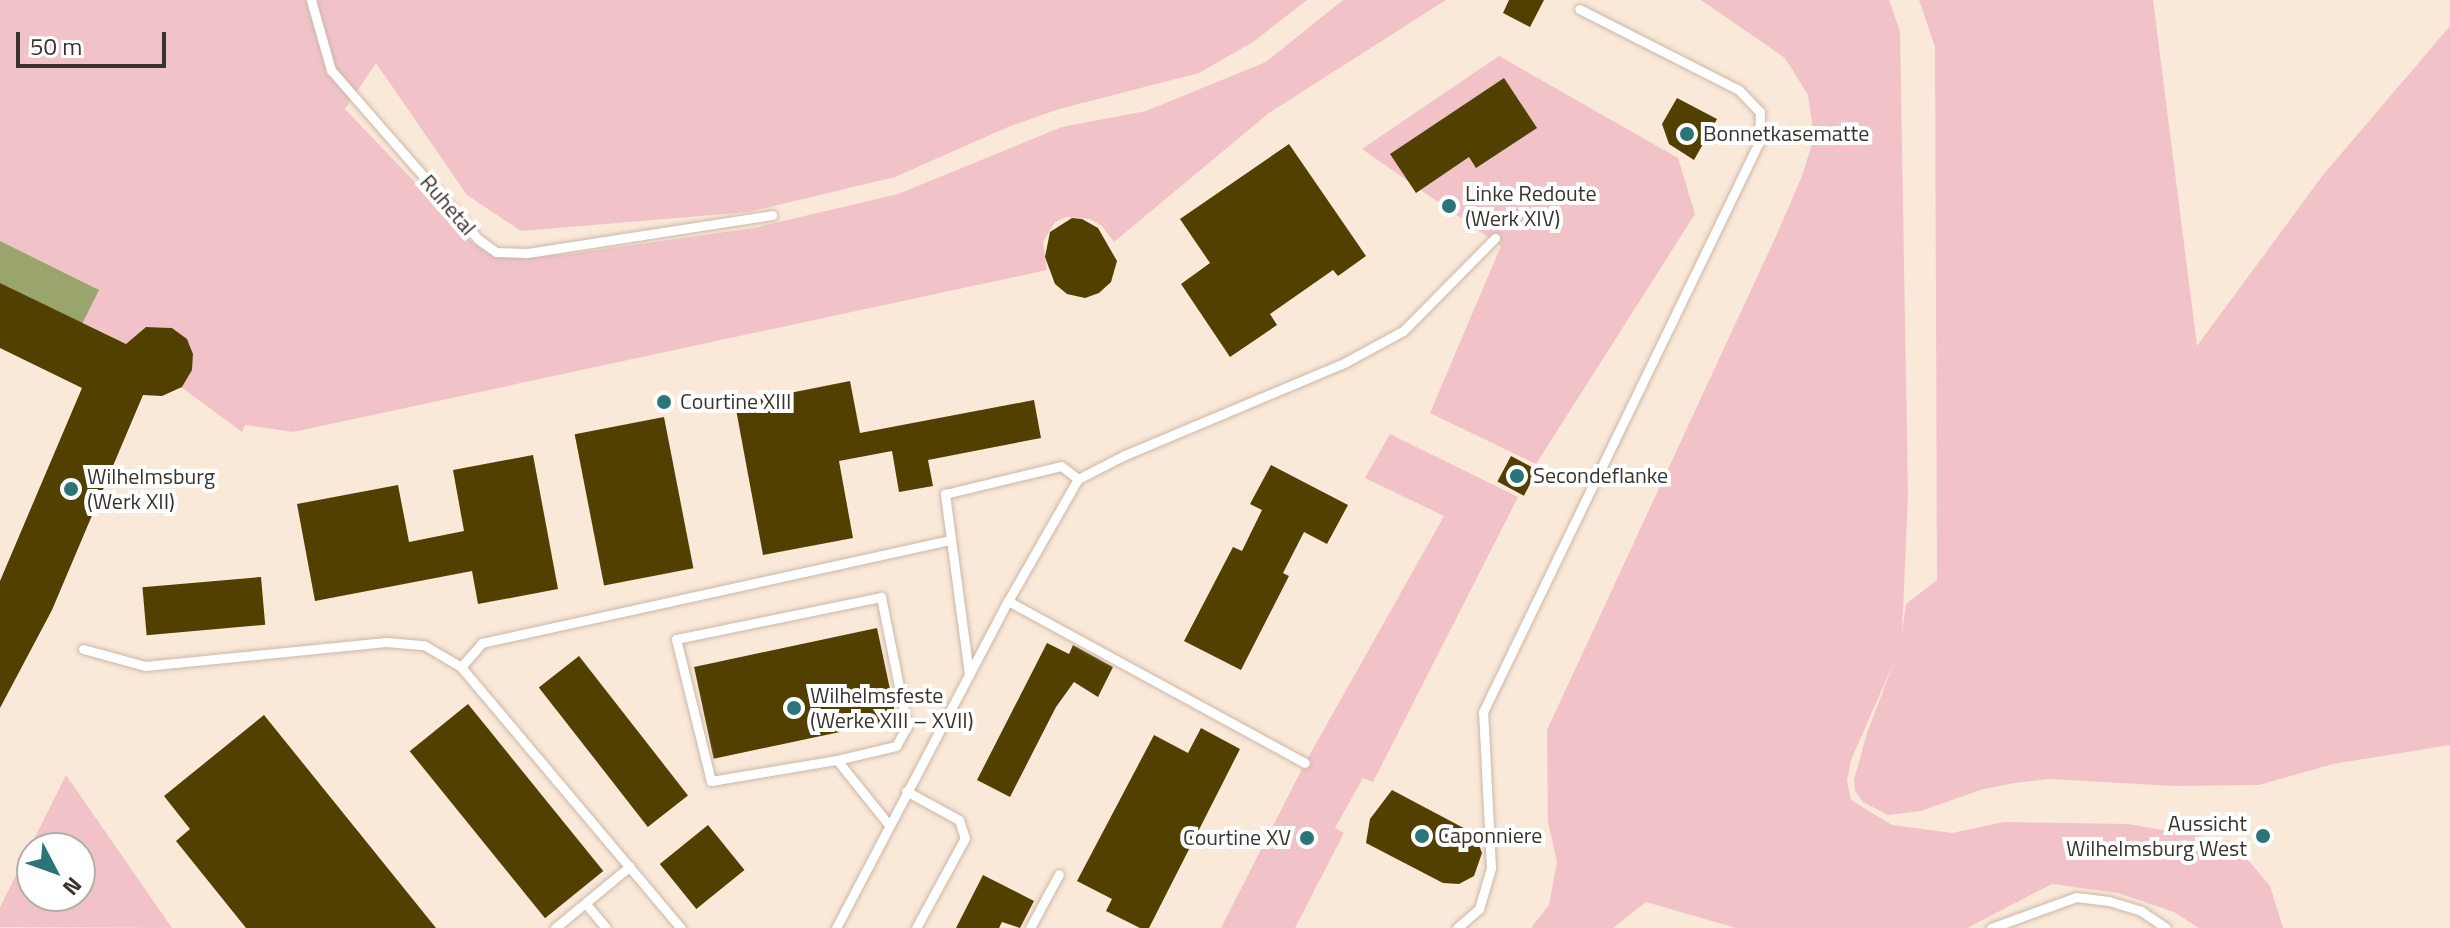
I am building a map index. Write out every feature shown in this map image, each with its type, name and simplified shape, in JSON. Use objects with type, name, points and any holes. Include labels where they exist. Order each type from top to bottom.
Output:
[{"type":"lane","name":"Ruhetal","points":[[311,0],[331,70],[478,239],[496,252],[527,253],[772,215]]},
{"type":"lane","points":[[1457,928],[1479,909],[1491,868],[1483,712],[1759,142],[1760,112],[1739,90],[1579,9]]},
{"type":"lane","points":[[836,928],[1008,601],[1078,479],[1139,449],[1344,363],[1403,331],[1495,238]]},
{"type":"lane","points":[[969,674],[945,494],[1061,466],[1078,479]]},
{"type":"lane","points":[[461,667],[482,643],[951,540]]},
{"type":"lane","points":[[881,597],[907,726],[896,746],[837,760],[711,781],[676,639],[881,597]]},
{"type":"lane","points":[[1008,601],[1305,763]]},
{"type":"lane","points":[[83,649],[145,666],[386,642],[424,645],[461,667],[681,928]]},
{"type":"lane","points":[[837,760],[889,825]]},
{"type":"lane","points":[[906,791],[959,820],[965,838],[916,928]]},
{"type":"lane","points":[[555,928],[630,866]]},
{"type":"lane","points":[[1030,928],[1059,874]]},
{"type":"lane","points":[[1991,928],[2076,897],[2109,901],[2141,911],[2166,928]]},
{"type":"lane","points":[[586,904],[606,928]]},
{"type":"shaded area","points":[[0,0],[1307,0],[1253,42],[1199,73],[1059,109],[1008,127],[895,177],[748,212],[521,231],[467,195],[376,63],[345,109],[473,243],[495,257],[562,255],[754,228],[898,194],[1062,127],[1146,111],[1266,62],[1343,0],[1446,0],[1269,113],[1114,242],[1102,226],[1090,219],[1067,217],[1055,222],[1043,242],[1047,270],[293,432],[245,425],[242,432],[181,387],[192,370],[193,354],[187,339],[172,328],[146,327],[126,344],[0,283]]},
{"type":"shaded area","points":[[1701,0],[1889,0],[1900,31],[1908,497],[1902,633],[1906,604],[1937,580],[1935,47],[1919,0],[2153,0],[2197,346],[2323,175],[2450,26],[2450,745],[2333,764],[2259,785],[2173,786],[2050,779],[2014,783],[1980,790],[1921,811],[1888,815],[1863,802],[1855,791],[1854,780],[1867,733],[1894,662],[1851,760],[1847,781],[1851,800],[1892,825],[1952,833],[2004,822],[2128,824],[2233,842],[2270,886],[2283,928],[2199,928],[2174,912],[2118,893],[2052,884],[1967,928],[1736,928],[1646,902],[1613,928],[1531,928],[1549,905],[1557,862],[1548,822],[1547,730],[1777,234],[1802,176],[1814,138],[1808,95],[1785,58]]},
{"type":"shaded area","points":[[1499,56],[1678,158],[1695,214],[1536,464],[1430,413],[1501,246],[1362,149]]},
{"type":"shaded area","points":[[0,241],[99,290],[82,324],[0,283]]},
{"type":"shaded area","points":[[1390,434],[1518,497],[1373,782],[1363,778],[1335,828],[1344,833],[1295,928],[1221,928],[1305,763],[1444,516],[1365,478]]},
{"type":"shaded area","points":[[66,775],[172,928],[0,927],[0,907],[16,875],[16,912],[96,912],[96,832],[38,832]]},
{"type":"building","points":[[1509,0],[1544,0],[1530,27],[1503,13]]},
{"type":"building","points":[[1504,78],[1537,128],[1476,168],[1469,157],[1416,193],[1390,154]]},
{"type":"building","name":"Bonnetkasematte","points":[[1677,98],[1717,119],[1694,160],[1669,144],[1662,124]]},
{"type":"building","points":[[1289,144],[1366,256],[1338,276],[1333,270],[1270,314],[1277,325],[1230,357],[1181,284],[1210,263],[1180,219]]},
{"type":"building","points":[[1072,218],[1082,219],[1098,228],[1117,261],[1111,282],[1099,293],[1085,298],[1067,294],[1055,284],[1045,257],[1050,232]]},
{"type":"building","name":"Wilhelmsburg (Werk XII)","points":[[0,283],[126,344],[146,327],[172,328],[187,339],[193,354],[192,370],[182,387],[162,396],[143,395],[52,610],[0,708],[0,581],[82,388],[0,348]]},
{"type":"building","points":[[850,381],[860,433],[1034,400],[1041,438],[928,460],[933,486],[899,492],[892,451],[839,461],[853,538],[763,555],[735,404]]},
{"type":"building","points":[[664,417],[693,568],[604,586],[575,434]]},
{"type":"building","points":[[533,455],[558,589],[478,604],[472,571],[315,601],[297,504],[398,485],[409,542],[464,531],[453,470]]},
{"type":"building","name":"Secondeflanke","points":[[1511,456],[1537,470],[1524,496],[1497,482]]},
{"type":"building","points":[[1271,465],[1348,505],[1327,544],[1304,532],[1283,573],[1289,576],[1241,670],[1184,641],[1233,547],[1242,551],[1262,510],[1250,504]]},
{"type":"building","points":[[261,577],[265,625],[147,635],[142,587]]},
{"type":"building","points":[[877,628],[897,720],[714,759],[694,667]]},
{"type":"building","points":[[1047,643],[1069,654],[1073,645],[1113,667],[1098,697],[1074,682],[1056,707],[1010,797],[977,780]]},
{"type":"building","points":[[579,656],[688,795],[648,827],[539,687]]},
{"type":"building","points":[[468,704],[603,871],[545,918],[410,751]]},
{"type":"building","points":[[264,715],[436,928],[246,928],[176,841],[190,829],[164,796]]},
{"type":"building","points":[[1201,728],[1240,749],[1149,928],[1140,928],[1106,911],[1112,899],[1077,881],[1154,735],[1188,753]]},
{"type":"building","name":"Caponniere","points":[[1392,790],[1475,834],[1482,853],[1474,876],[1459,884],[1443,883],[1366,843],[1370,819]]},
{"type":"building","points":[[708,825],[745,870],[696,909],[660,864]]},
{"type":"building","points":[[983,875],[1034,901],[1020,928],[1002,922],[999,928],[956,928]]},
{"type":"place","name":"Bonnetkasematte","points":[[1687,134]]},
{"type":"place","name":"Linke Redoute (Werk XIV)","points":[[1449,206]]},
{"type":"place","name":"Courtine XIII","points":[[664,402]]},
{"type":"place","name":"Secondeflanke","points":[[1517,476]]},
{"type":"place","name":"Wilhelmsburg (Werk XII)","points":[[71,489]]},
{"type":"place","name":"Wilhelmsfeste (Werke XIII – XVII)","points":[[794,708]]},
{"type":"place","name":"Caponniere","points":[[1422,836]]},
{"type":"place","name":"Aussicht Wilhelmsburg West","points":[[2263,836]]},
{"type":"place","name":"Courtine XV","points":[[1307,838]]}]
